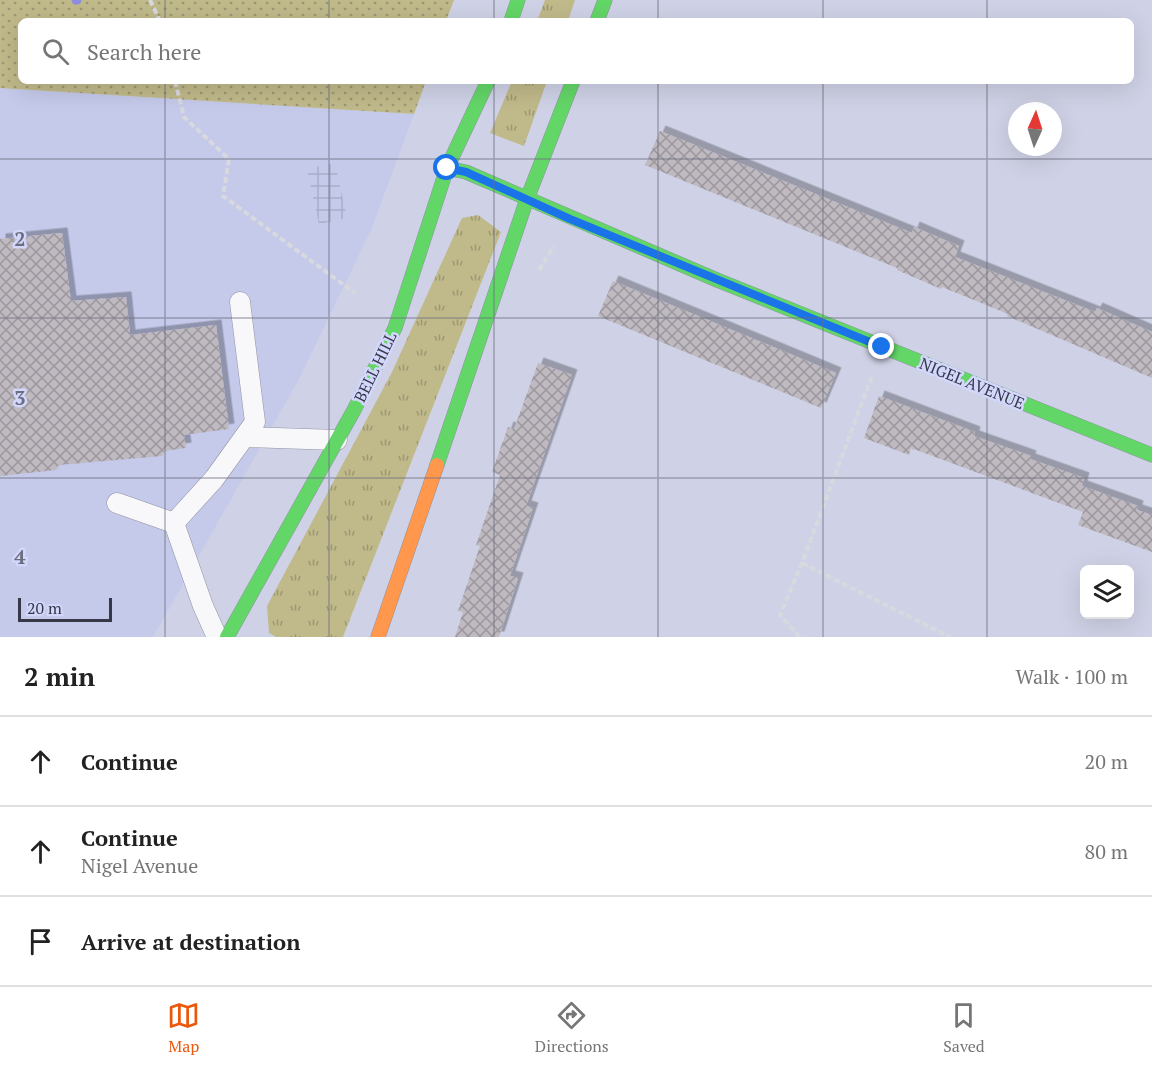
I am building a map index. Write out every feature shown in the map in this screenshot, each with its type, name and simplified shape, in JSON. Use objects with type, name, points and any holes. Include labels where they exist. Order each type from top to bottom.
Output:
[{"type":"main road","points":[[512,18],[518,0]]},
{"type":"main road","points":[[598,18],[605,0]]},
{"type":"main road","name":"BELL HILL","points":[[227,637],[354,410],[395,328],[447,168],[487,84]]},
{"type":"main road","points":[[378,637],[527,199],[572,84]]},
{"type":"main road","name":"NIGEL AVENUE","points":[[447,168],[466,172],[707,276],[1152,455]]},
{"type":"lane","points":[[174,523],[214,479],[255,422],[240,302]]},
{"type":"lane","points":[[244,437],[337,440]]},
{"type":"lane","points":[[117,503],[174,523]]},
{"type":"lane","points":[[174,523],[203,606],[217,637]]},
{"type":"path","points":[[150,0],[159,18]]},
{"type":"path","points":[[176,84],[184,117],[229,159],[223,196],[354,293]]},
{"type":"path","points":[[800,637],[780,615],[802,564],[882,347]]},
{"type":"path","points":[[802,564],[950,637]]},
{"type":"shaded area","points":[[0,88],[414,114],[371,230],[299,379],[153,637],[0,637]]},
{"type":"shaded area","points":[[335,163],[347,218],[319,224],[307,169]]},
{"type":"green space","points":[[0,0],[454,0],[447,18],[18,18],[18,84],[425,84],[414,114],[0,88]]},
{"type":"green space","points":[[545,0],[575,0],[569,18],[538,18]]},
{"type":"green space","points":[[511,84],[546,84],[524,146],[490,133]]},
{"type":"green space","points":[[478,215],[501,232],[343,637],[276,637],[269,633],[267,606],[392,372],[462,218]]},
{"type":"building","points":[[660,131],[912,233],[914,227],[959,246],[955,257],[1095,312],[1097,308],[1152,332],[1152,378],[1007,316],[1008,314],[942,287],[941,289],[897,270],[897,268],[645,165]]},
{"type":"building","points":[[62,233],[71,301],[126,297],[130,335],[216,325],[229,429],[184,435],[186,448],[164,451],[162,456],[59,465],[56,470],[0,476],[0,239]]},
{"type":"building","points":[[613,281],[836,373],[821,408],[598,316]]},
{"type":"building","points":[[538,363],[572,375],[526,506],[533,508],[510,576],[518,578],[499,637],[455,637],[463,612],[458,611],[480,546],[476,545],[500,475],[492,472],[508,427],[514,429]]},
{"type":"building","points":[[879,396],[975,432],[974,436],[1031,456],[1030,459],[1084,478],[1082,486],[1138,506],[1137,510],[1152,515],[1152,552],[1078,525],[1083,512],[911,448],[909,455],[864,438]]},
{"type":"traffic: fast","points":[[512,18],[518,0]]},
{"type":"traffic: fast","points":[[598,18],[605,0]]},
{"type":"traffic: fast","points":[[227,637],[354,410],[395,328],[447,168],[487,84]]},
{"type":"traffic: fast","points":[[437,465],[527,199],[572,84]]},
{"type":"traffic: fast","points":[[447,168],[466,172],[717,280],[1152,455]]},
{"type":"traffic: slow","points":[[378,637],[437,465]]},
{"type":"route","points":[[447,168],[466,172],[570,219],[882,347]]}]
